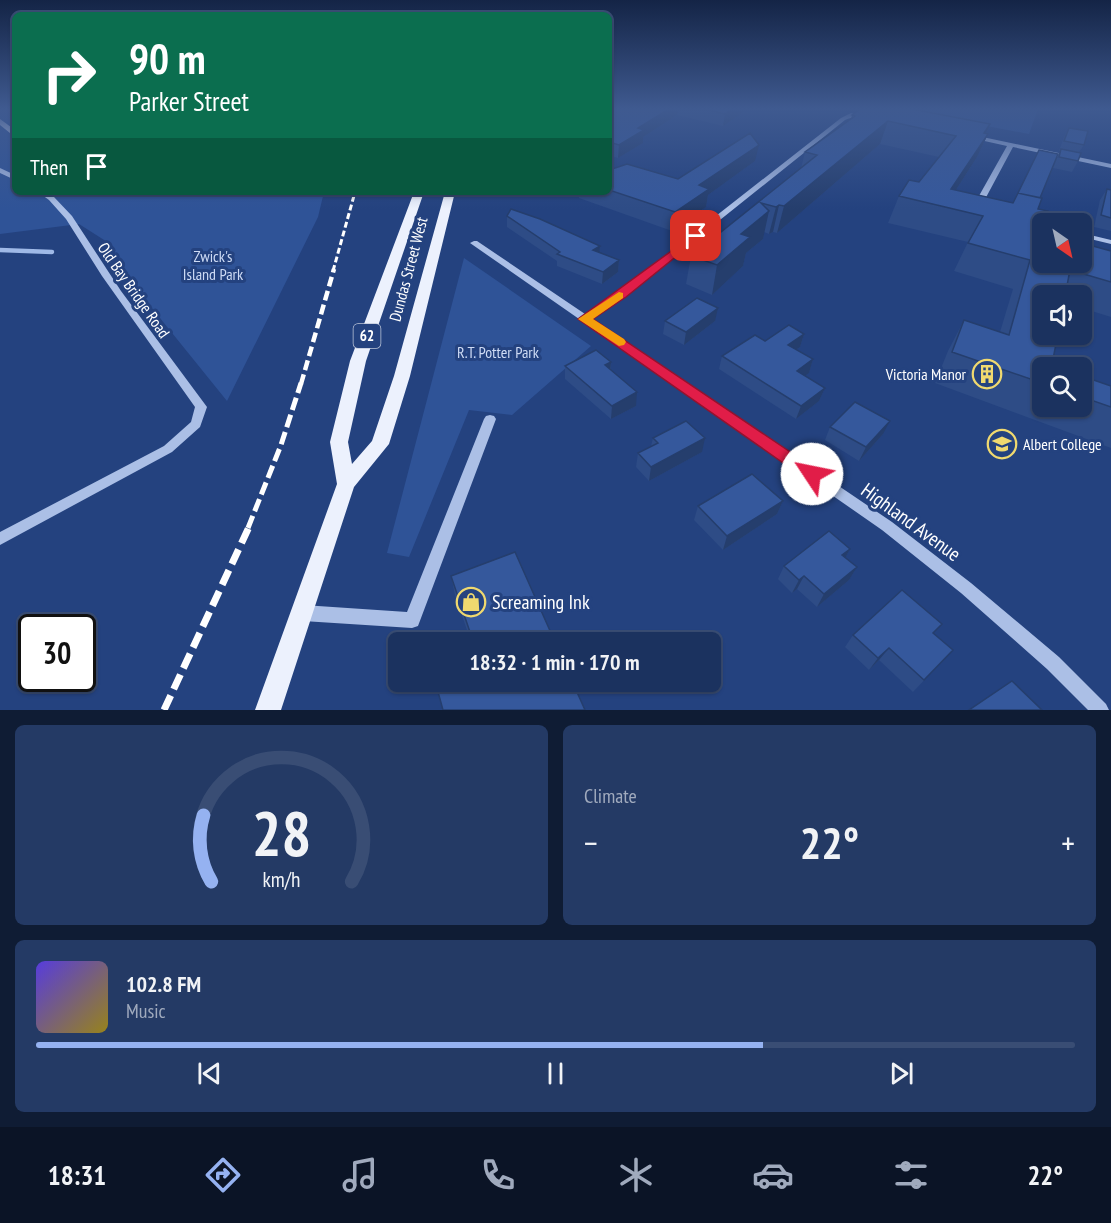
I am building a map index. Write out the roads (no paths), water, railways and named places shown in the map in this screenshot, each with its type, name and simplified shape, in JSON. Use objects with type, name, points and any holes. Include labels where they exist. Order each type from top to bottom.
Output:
[{"type":"main road","name":"Dundas Street West","points":[[346,484],[339,442],[358,361],[418,195]]},
{"type":"main road","name":"Dundas Street West","points":[[268,710],[346,484],[380,444],[402,376],[449,195]]},
{"type":"street","points":[[585,319],[621,294],[814,142]]},
{"type":"street","points":[[997,142],[1111,165]]},
{"type":"street","points":[[994,211],[984,208],[979,203],[1011,145]]},
{"type":"street","name":"Old Bay Bridge Road","points":[[0,539],[168,449],[196,424],[201,407],[144,332],[89,253],[65,213],[49,195]]},
{"type":"street","points":[[1092,237],[1111,242]]},
{"type":"street","name":"Highland Avenue","points":[[474,243],[887,526],[1010,625],[1053,663],[1100,710]]},
{"type":"street","points":[[303,613],[412,620],[490,419]]},
{"type":"waterway","points":[[0,250],[52,252]]},
{"type":"railway","points":[[333,271],[354,195]]},
{"type":"railway","points":[[301,384],[334,269]]},
{"type":"railway","points":[[248,528],[281,445],[301,383]]},
{"type":"railway","points":[[164,710],[249,527]]},
{"type":"place","name":"Victoria Manor","points":[[987,374]]},
{"type":"place","name":"Albert College","points":[[1002,444]]},
{"type":"place","name":"Screaming Ink","points":[[471,602]]},
{"type":"park label","name":"Zwick's Island Park","points":[[213,265]]},
{"type":"park label","name":"R.T. Potter Park","points":[[498,352]]}]
